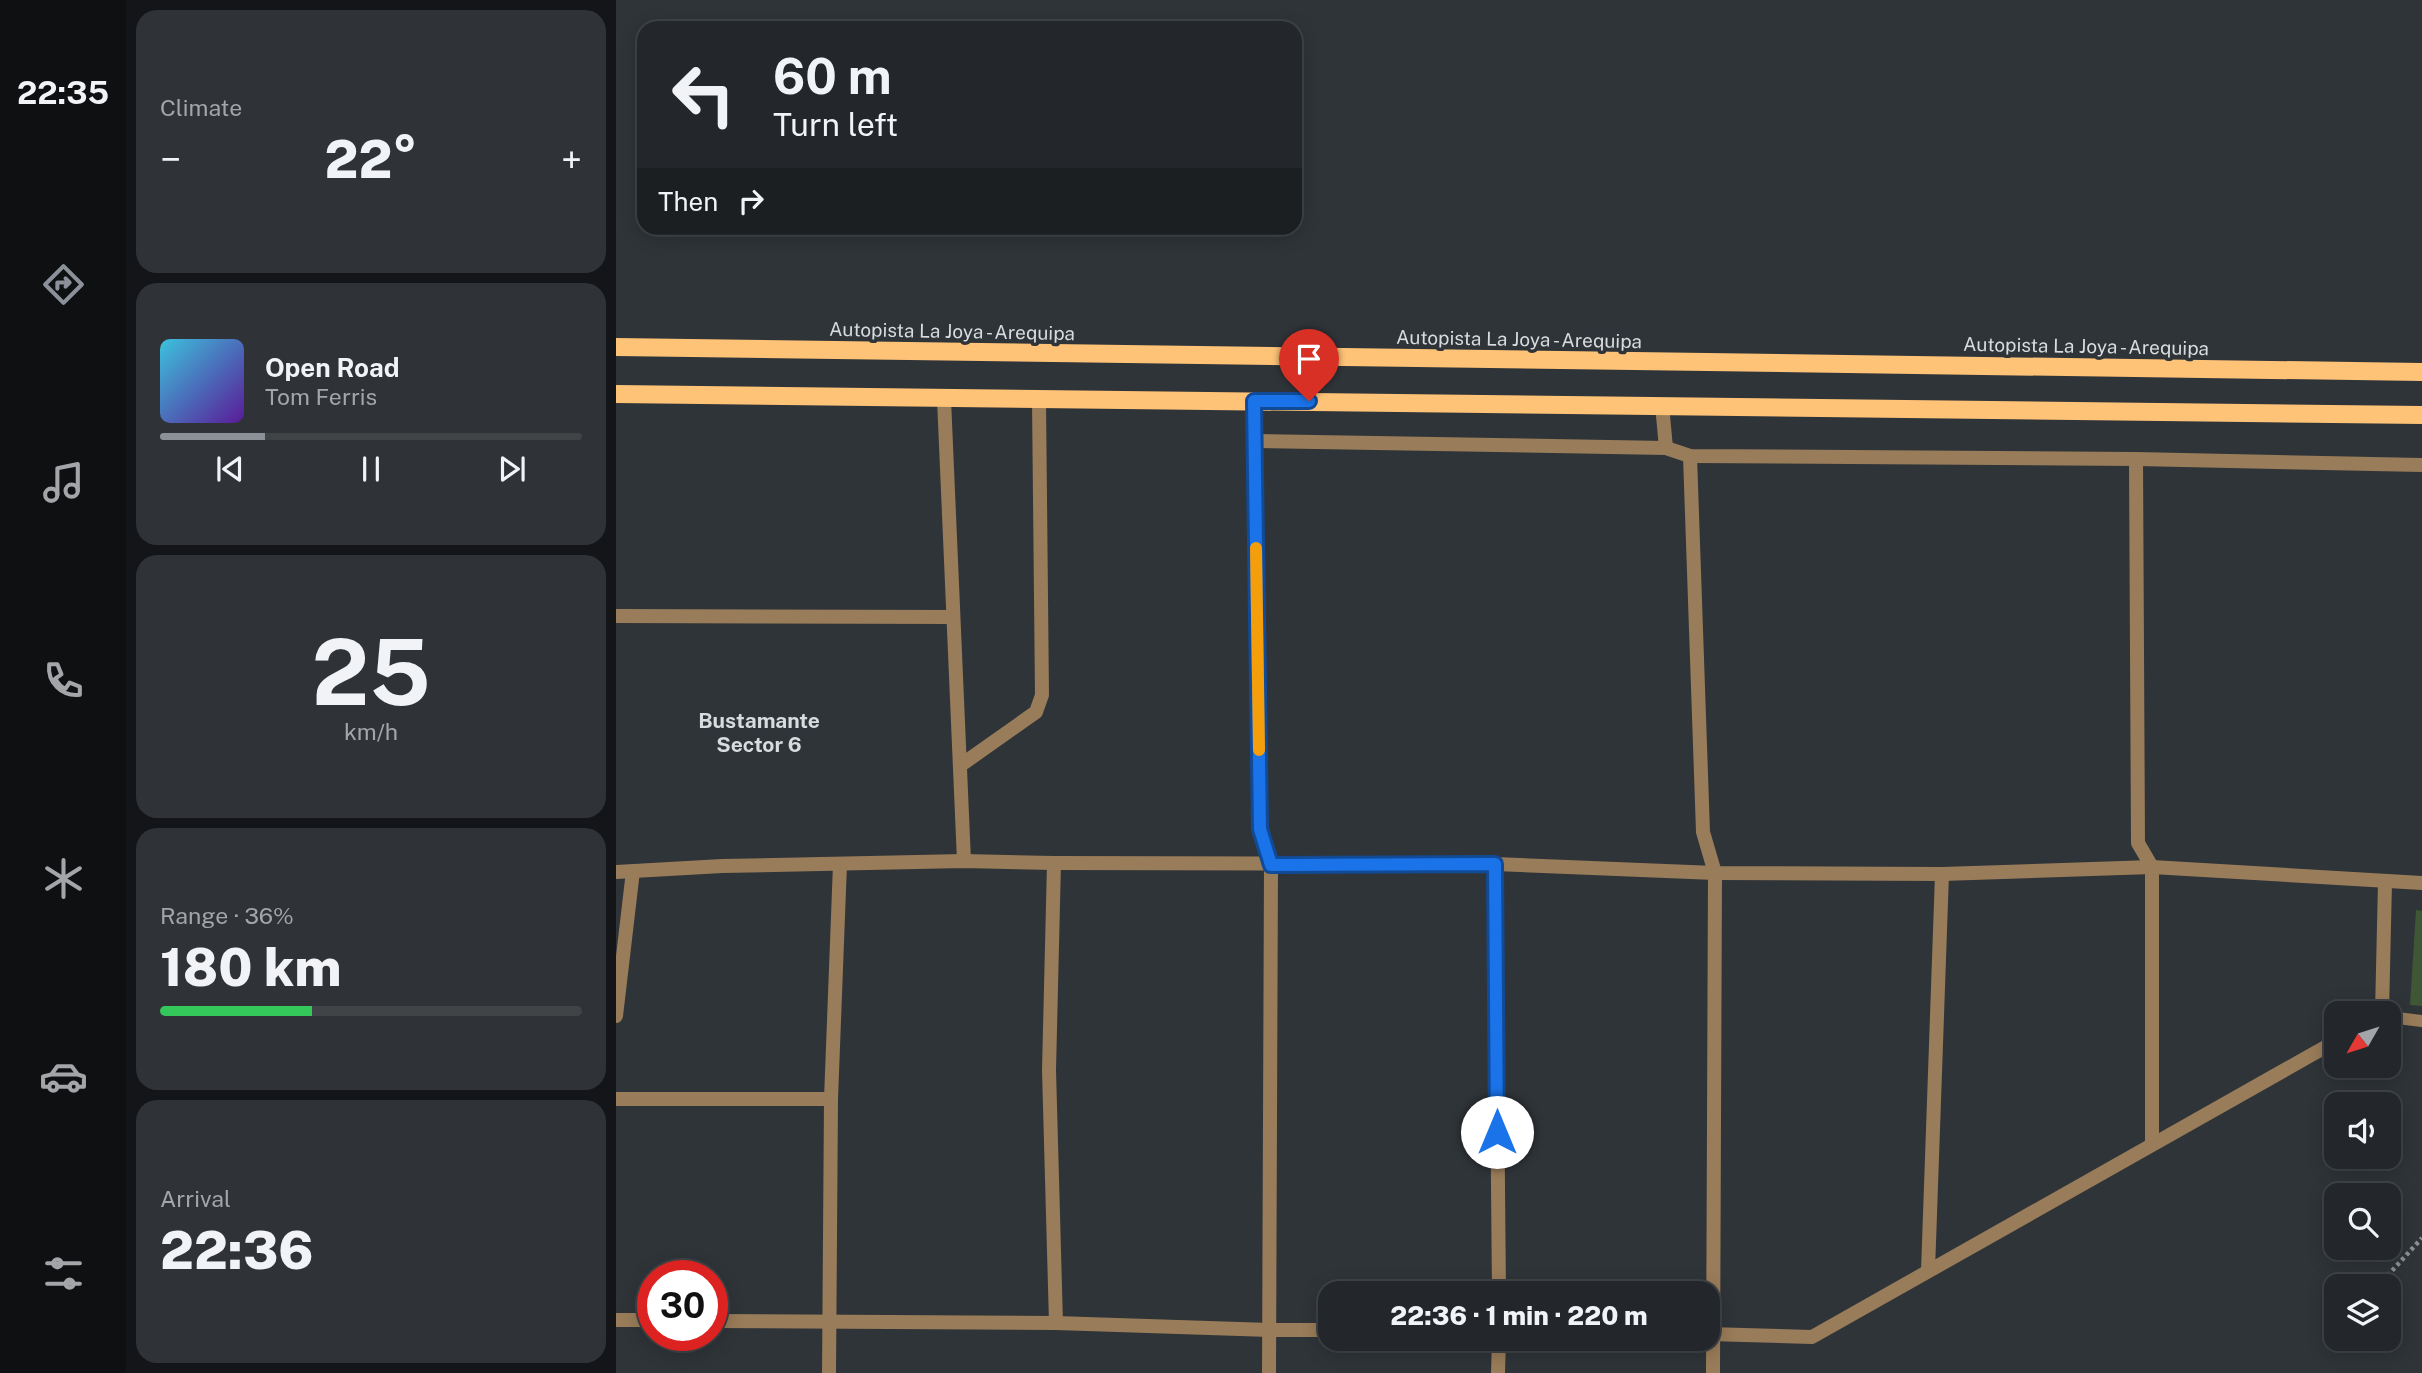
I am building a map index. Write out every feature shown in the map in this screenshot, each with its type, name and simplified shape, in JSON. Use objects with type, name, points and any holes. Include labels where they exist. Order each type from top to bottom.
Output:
[{"type":"main road","name":"Autopista La Joya - Arequipa","points":[[616,347],[2422,372]]},
{"type":"main road","points":[[616,394],[2422,415]]},
{"type":"street","points":[[944,399],[964,861]]},
{"type":"street","points":[[961,765],[1036,712],[1042,695],[1039,400]]},
{"type":"street","points":[[1254,401],[1260,829],[1271,865],[1269,1373]]},
{"type":"street","points":[[1661,405],[1666,448]]},
{"type":"street","points":[[1254,441],[1666,448],[1690,456],[2136,459],[2422,465]]},
{"type":"street","points":[[1690,456],[1703,832],[1715,873],[1711,1281]]},
{"type":"street","points":[[2136,459],[2138,843],[2152,867],[2152,1144]]},
{"type":"street","points":[[616,616],[953,617]]},
{"type":"street","points":[[616,872],[964,861],[1271,865],[1495,864],[1715,873],[1942,874],[2152,867],[2422,883]]},
{"type":"street","points":[[1054,863],[1049,1070],[1056,1323]]},
{"type":"street","points":[[830,1373],[831,1099],[840,864]]},
{"type":"street","points":[[1495,864],[1499,1281]]},
{"type":"street","points":[[616,1016],[633,871]]},
{"type":"street","points":[[1928,1271],[1942,874]]},
{"type":"street","points":[[2382,1001],[2385,882]]},
{"type":"street","points":[[1720,1334],[1812,1337],[2324,1048]]},
{"type":"street","points":[[616,1099],[831,1099]]},
{"type":"street","points":[[616,1320],[637,1320]]},
{"type":"street","points":[[728,1321],[1056,1323],[1318,1330]]},
{"type":"street","points":[[1497,1373],[1498,1351]]},
{"type":"street","points":[[1712,1351],[1713,1373]]},
{"type":"lane","points":[[2401,1018],[2422,1021]]},
{"type":"path","points":[[2389,1274],[2422,1238]]},
{"type":"green space","points":[[2416,910],[2422,911],[2422,1006],[2410,1005]]},
{"type":"slow traffic","points":[[1256,548],[1259,750]]},
{"type":"district","name":"Bustamante Sector 6","points":[[759,733]]},
{"type":"route","points":[[1309,401],[1254,401],[1260,829],[1271,865],[1495,864],[1497,1132]]}]
